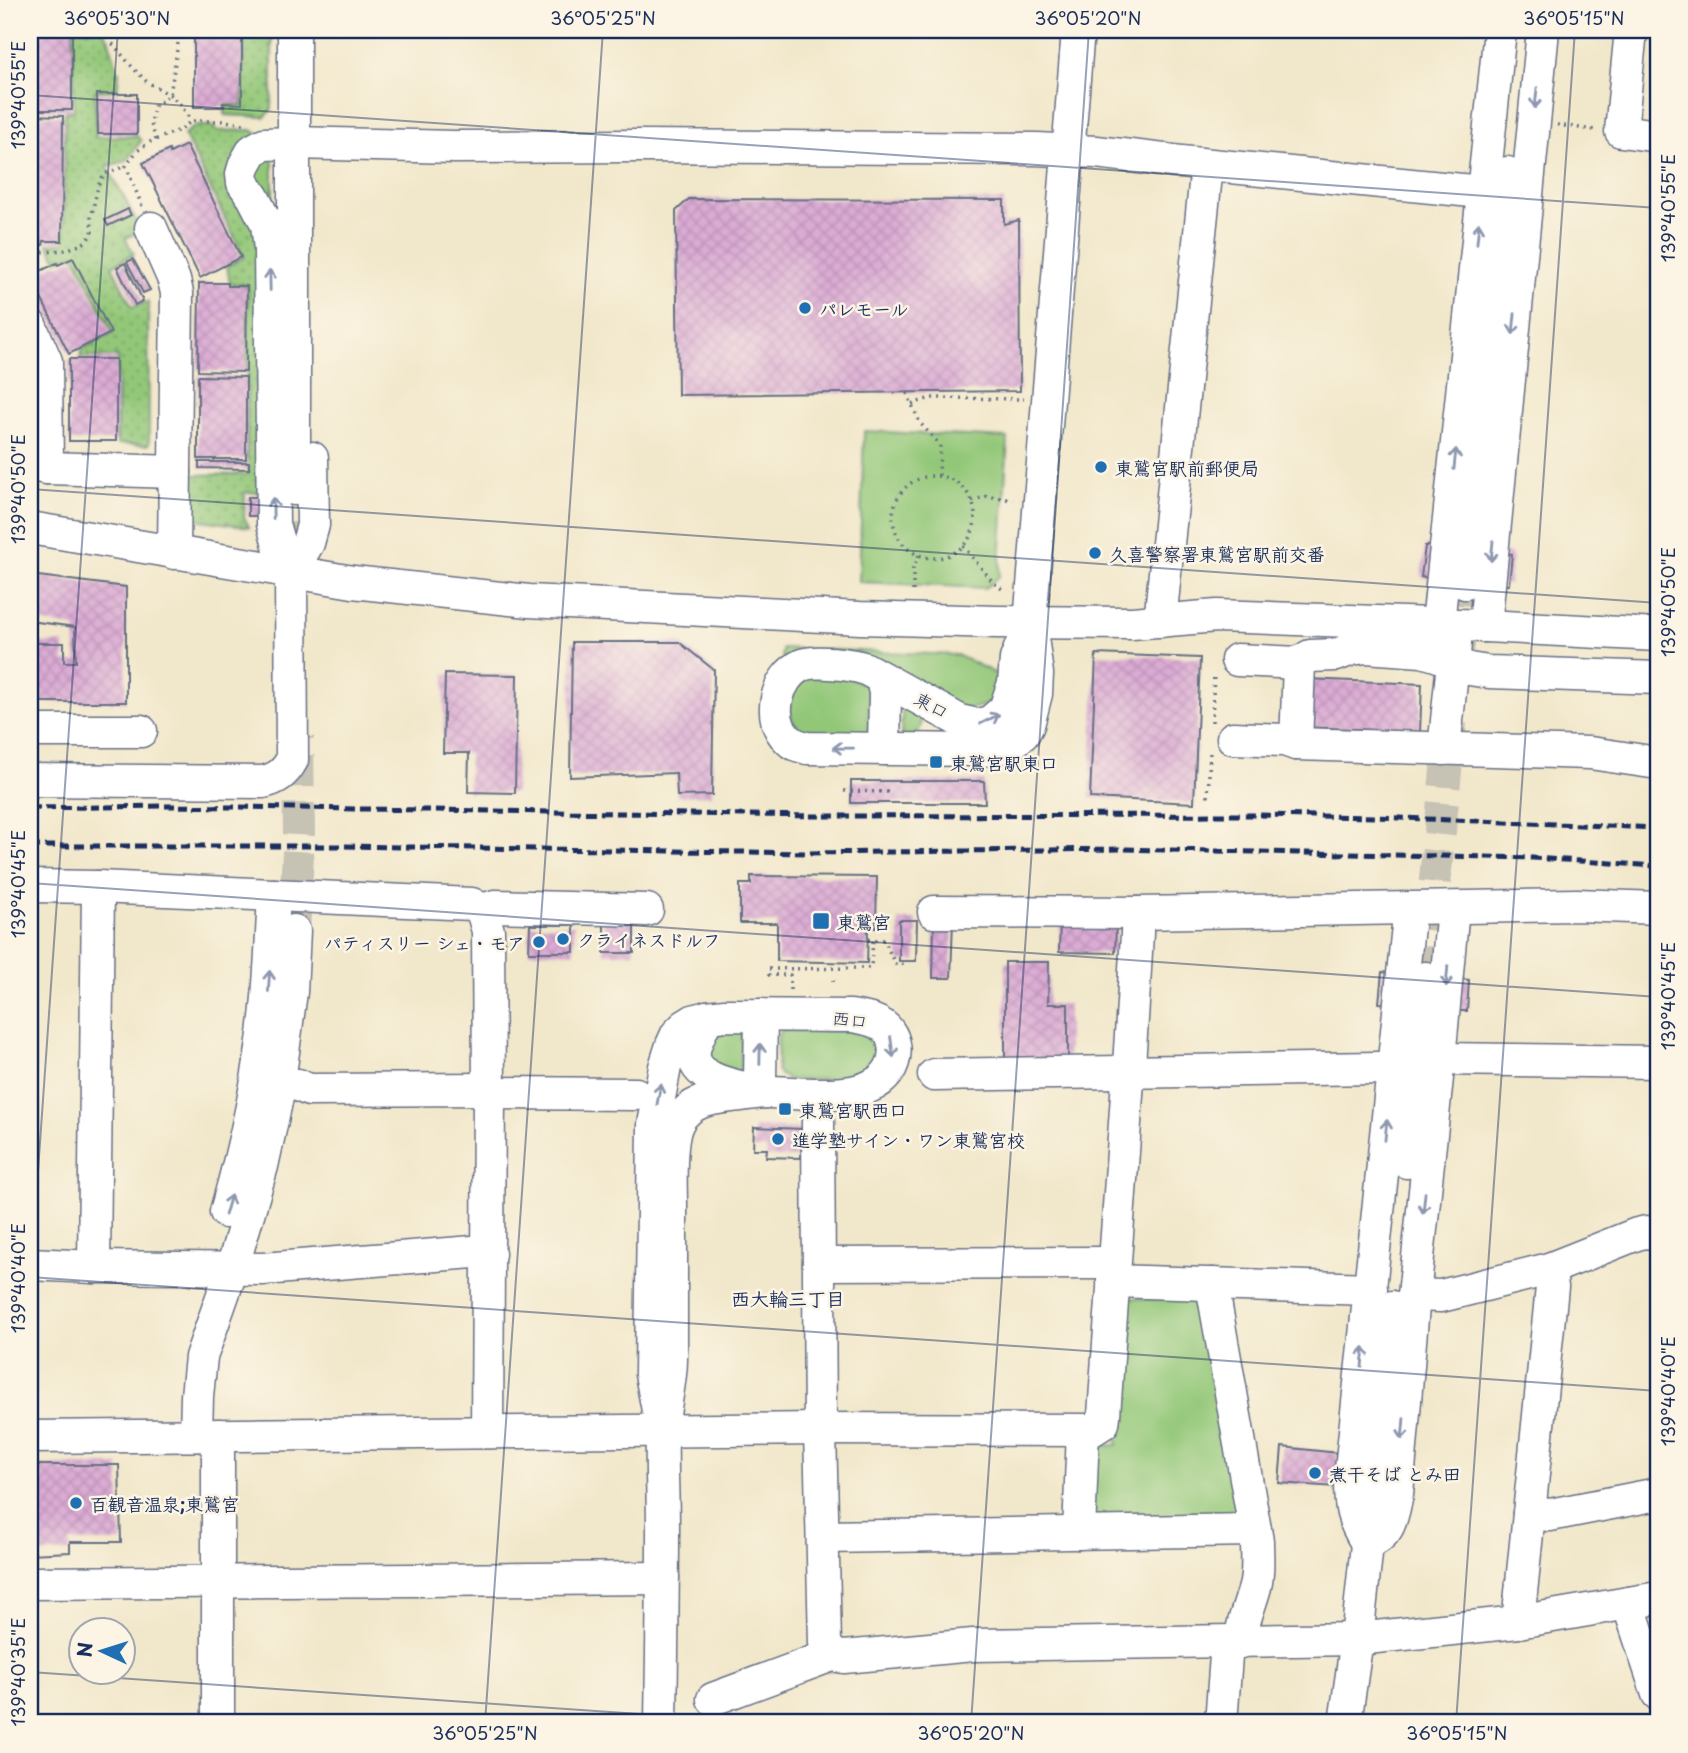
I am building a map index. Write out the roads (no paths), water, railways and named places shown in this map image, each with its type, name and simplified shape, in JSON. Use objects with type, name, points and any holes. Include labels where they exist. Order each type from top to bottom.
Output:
[{"type":"street","points":[[294,30],[294,522]]},
{"type":"street","points":[[1030,623],[1078,30]]},
{"type":"street","points":[[1460,625],[1482,192],[1500,30]]},
{"type":"street","points":[[1465,583],[1521,30]]},
{"type":"street","points":[[1444,749],[1453,663],[1543,30]]},
{"type":"street","points":[[1631,30],[1621,131],[1658,136]]},
{"type":"street","points":[[141,731],[40,731],[40,780],[263,782],[282,774],[292,761],[291,572],[308,543],[313,526],[309,166],[293,143]]},
{"type":"street","points":[[291,572],[282,559],[273,524],[269,236],[267,224],[243,183],[242,174],[253,150],[264,144],[1037,149],[1096,152],[1482,192]]},
{"type":"street","points":[[1161,621],[1207,165]]},
{"type":"street","points":[[151,228],[177,293],[174,553]]},
{"type":"street","points":[[30,326],[46,361],[38,466],[175,471]]},
{"type":"street","points":[[30,528],[353,582],[528,601],[1030,623],[1093,624],[1217,616],[1658,635]]},
{"type":"street","name":"東口","points":[[1030,623],[1037,674],[1032,713],[1023,734],[1008,746],[995,749],[916,750],[807,748],[795,745],[782,733],[776,712],[779,693],[786,677],[805,664],[857,665],[953,717],[978,725],[989,722],[1005,709],[1010,697],[1016,659],[1030,623]]},
{"type":"street","points":[[1226,664],[1299,663],[1310,656],[1336,655],[1366,647],[1423,651],[1469,669],[1489,672],[1658,678]]},
{"type":"street","points":[[1296,744],[1299,663]]},
{"type":"street","points":[[882,678],[885,693],[884,749]]},
{"type":"street","points":[[916,750],[924,738],[930,719],[925,702]]},
{"type":"street","points":[[1218,739],[1590,753],[1658,763]]},
{"type":"street","points":[[30,886],[472,904],[482,910],[488,930],[487,1432]]},
{"type":"street","points":[[94,1267],[98,887]]},
{"type":"street","points":[[232,1269],[221,1252],[219,1241],[242,1152],[258,1073],[268,998],[274,895]]},
{"type":"street","points":[[232,1269],[250,1254],[257,1239],[276,1180],[298,1085],[314,897]]},
{"type":"street","points":[[934,912],[1138,913],[1577,905],[1658,908]]},
{"type":"street","points":[[482,910],[495,906],[647,910]]},
{"type":"street","points":[[1367,1543],[1385,1534],[1397,1494],[1414,1295],[1454,908]]},
{"type":"street","points":[[1367,1543],[1355,1524],[1350,1502],[1350,1479],[1408,909]]},
{"type":"street","points":[[30,1437],[820,1429],[1092,1430],[1103,1423],[1104,1416],[1129,1081],[1138,913]]},
{"type":"street","points":[[218,1723],[217,1581],[207,1435],[197,1396],[201,1357],[232,1269],[262,1166],[277,1097],[291,992],[294,931]]},
{"type":"street","points":[[1345,1723],[1357,1639],[1425,978]]},
{"type":"street","name":"西口","points":[[724,1015],[851,1016],[867,1018],[880,1024],[889,1032],[894,1045],[894,1058],[891,1069],[884,1078],[872,1086],[856,1092],[834,1094],[765,1092],[706,1099],[693,1105],[684,1114],[674,1132],[671,1375],[662,1431],[651,1374],[654,1124],[665,1067],[677,1034],[693,1021],[724,1015]]},
{"type":"street","points":[[761,1015],[760,1081],[765,1092]]},
{"type":"street","points":[[707,1017],[694,1050],[696,1063],[702,1072],[712,1079],[765,1092]]},
{"type":"street","points":[[1439,1059],[1658,1062]]},
{"type":"street","points":[[934,1084],[1129,1081],[1373,1087],[1392,1079]]},
{"type":"street","points":[[298,1085],[309,1090],[636,1094]]},
{"type":"street","points":[[818,1122],[820,1429],[825,1643],[832,1655]]},
{"type":"street","points":[[1414,1295],[1441,1296],[1549,1269],[1637,1234],[1658,1234]]},
{"type":"street","points":[[30,1264],[263,1269],[472,1252],[489,1254]]},
{"type":"street","points":[[819,1264],[1113,1272],[1213,1284],[1371,1289]]},
{"type":"street","points":[[1518,1622],[1552,1287],[1549,1269]]},
{"type":"street","points":[[1213,1284],[1257,1541],[1258,1569],[1241,1626],[1233,1642],[1221,1723]]},
{"type":"street","points":[[661,1723],[662,1431]]},
{"type":"street","points":[[1079,1533],[1083,1431]]},
{"type":"street","points":[[1529,1513],[1550,1515],[1658,1494]]},
{"type":"street","points":[[823,1537],[1255,1530]]},
{"type":"street","points":[[30,1583],[663,1578]]},
{"type":"street","points":[[713,1699],[832,1655],[844,1657],[973,1645],[1357,1639],[1518,1622],[1643,1601],[1658,1694]]},
{"type":"tunnel","points":[[294,522],[295,576]]},
{"type":"tunnel","points":[[1458,653],[1465,583]]},
{"type":"tunnel","points":[[1425,978],[1451,722]]},
{"type":"tunnel","points":[[294,931],[299,834],[298,737]]},
{"type":"railway","points":[[30,808],[168,806],[816,816],[1259,815],[1658,828]]},
{"type":"railway","points":[[30,846],[341,846],[809,853],[1121,849],[1533,858],[1658,866]]},
{"type":"place","name":"パレモール","points":[[805,308]]},
{"type":"place","name":"東鷲宮駅前郵便局","points":[[1101,467]]},
{"type":"place","name":"久喜警察署東鷲宮駅前交番","points":[[1095,553]]},
{"type":"place","name":"東鷲宮駅東口","points":[[936,762]]},
{"type":"place","name":"東鷲宮","points":[[821,921]]},
{"type":"place","name":"クライネスドルフ","points":[[563,939]]},
{"type":"place","name":"パティスリー シェ・モア","points":[[539,942]]},
{"type":"place","name":"東鷲宮駅西口","points":[[785,1109]]},
{"type":"place","name":"進学塾サイン・ワン東鷲宮校","points":[[778,1139]]},
{"type":"place","name":"煮干そば とみ田","points":[[1315,1473]]},
{"type":"place","name":"百観音温泉;東鷲宮","points":[[76,1503]]},
{"type":"district","name":"西大輪三丁目","points":[[788,1298]]}]
